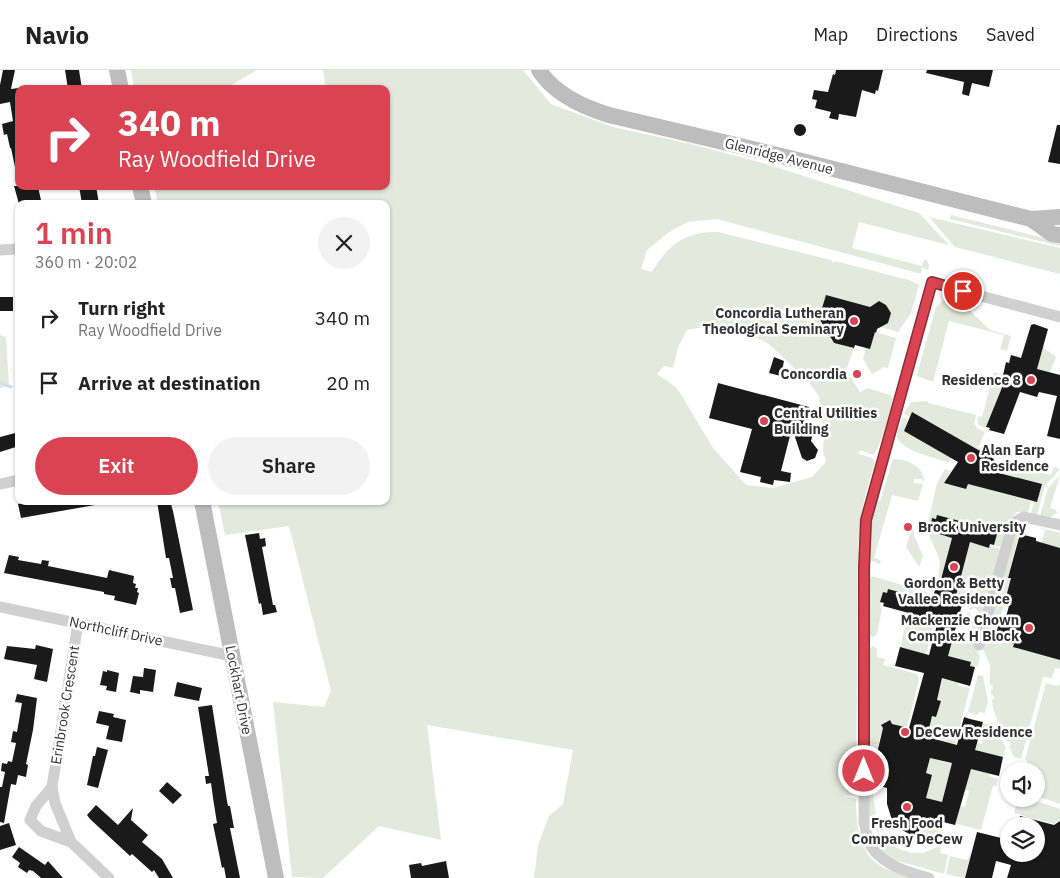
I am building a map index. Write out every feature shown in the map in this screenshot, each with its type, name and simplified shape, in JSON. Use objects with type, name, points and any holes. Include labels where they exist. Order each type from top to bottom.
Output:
[{"type":"main road","points":[[117,70],[120,85]]},
{"type":"main road","name":"Glenridge Avenue","points":[[539,70],[558,90],[573,101],[602,113],[1031,219],[1060,217]]},
{"type":"main road","name":"Glenridge Avenue","points":[[1031,219],[1052,234],[1060,235]]},
{"type":"main road","name":"Lockhart Drive","points":[[203,505],[276,878]]},
{"type":"street","points":[[0,250],[15,249]]},
{"type":"street","points":[[929,878],[893,865],[878,856],[869,842],[864,822],[864,567],[866,520],[932,282],[1060,317]]},
{"type":"street","points":[[0,484],[15,481]]},
{"type":"street","points":[[979,645],[1013,523],[1024,517],[1058,524]]},
{"type":"street","name":"Northcliff Drive","points":[[0,607],[232,656]]},
{"type":"street","name":"Erinbrook Crescent","points":[[71,842],[55,803],[52,787],[78,623]]},
{"type":"street","name":"Erinbrook Crescent","points":[[52,787],[36,806],[30,820],[41,831],[71,842],[109,878]]},
{"type":"shaded area","points":[[131,70],[257,70],[232,85],[133,85]]},
{"type":"shaded area","points":[[323,70],[523,70],[551,104],[613,127],[691,144],[763,163],[919,213],[948,245],[859,222],[852,248],[922,266],[926,259],[929,265],[928,270],[922,268],[921,273],[717,219],[688,222],[669,232],[647,250],[641,269],[652,272],[671,247],[687,237],[706,232],[718,232],[831,260],[834,263],[835,261],[909,280],[919,285],[911,313],[898,332],[880,327],[891,313],[886,305],[879,301],[868,308],[826,295],[819,318],[833,343],[854,348],[846,370],[860,392],[868,388],[890,395],[892,398],[885,428],[876,450],[873,455],[860,450],[859,454],[872,458],[875,462],[864,500],[858,545],[856,795],[843,796],[856,799],[858,828],[864,847],[869,855],[884,868],[909,878],[534,878],[538,845],[549,816],[563,804],[573,750],[427,725],[441,840],[379,826],[323,878],[292,877],[273,702],[324,707],[331,691],[289,526],[225,535],[219,505],[390,505],[390,200],[157,200],[155,190],[390,190],[390,85],[325,85]],"holes":[[[709,326],[755,337],[769,344],[807,380],[819,396],[824,434],[823,450],[826,462],[812,477],[773,488],[746,485],[713,448],[677,388],[657,374],[664,366],[673,368],[678,347],[687,330]]]},
{"type":"shaded area","points":[[951,215],[1060,242],[1060,246],[950,219]]},
{"type":"shaded area","points":[[929,217],[1060,248],[1060,274],[955,247]]},
{"type":"shaded area","points":[[949,299],[961,302],[990,330],[1011,336],[1007,351],[1000,349],[1004,335],[949,321],[933,382],[917,376],[936,307],[942,301]]},
{"type":"shaded area","points":[[875,332],[896,338],[888,368],[884,367],[872,374],[863,359],[866,348],[870,349]]},
{"type":"shaded area","points":[[0,335],[6,337],[9,386],[0,388]]},
{"type":"shaded area","points":[[1043,347],[1056,357],[1049,375],[1043,373],[1043,370],[1037,369]]},
{"type":"shaded area","points":[[994,372],[1003,375],[1001,384],[1003,385],[986,428],[979,425],[977,421],[979,416],[982,417]]},
{"type":"shaded area","points":[[928,401],[928,403],[976,415],[974,424],[978,429],[985,432],[979,446],[976,447],[982,448],[980,452],[912,413],[910,417],[904,414],[911,402]]},
{"type":"shaded area","points":[[903,417],[908,420],[904,431],[952,457],[949,462],[919,453],[899,441],[897,434]]},
{"type":"shaded area","points":[[1008,454],[1008,463],[1051,475],[1054,467],[1060,469],[1045,486],[1037,515],[1031,513],[1034,501],[1037,502],[1042,484],[991,471],[994,459],[1000,463]]},
{"type":"shaded area","points":[[893,459],[914,464],[921,472],[924,482],[921,479],[914,479],[914,483],[923,484],[918,501],[892,495],[874,558],[880,560],[879,564],[870,560],[871,526]]},
{"type":"shaded area","points":[[945,469],[951,471],[944,483],[965,489],[968,484],[1031,501],[1028,513],[1017,512],[1008,521],[1001,547],[994,545],[996,535],[993,533],[994,530],[938,515],[936,519],[932,518],[930,528],[927,527],[937,483]]},
{"type":"shaded area","points":[[1060,475],[1050,508],[1056,510],[1057,513],[1051,517],[1040,516],[1048,488]]},
{"type":"shaded area","points":[[913,524],[914,535],[923,556],[919,567],[906,547]]},
{"type":"shaded area","points":[[1018,526],[1021,527],[1008,577],[1011,578],[995,638],[1015,642],[1014,647],[1042,655],[1049,653],[1048,657],[1060,660],[1060,669],[1055,668],[1052,678],[1043,677],[1021,759],[1014,757],[1009,746],[1011,745],[1009,741],[1007,742],[1005,737],[1007,736],[1003,732],[995,713],[992,700],[994,699],[993,695],[991,695],[991,690],[993,689],[992,685],[990,685],[990,665],[983,649],[1014,531]]},
{"type":"shaded area","points":[[1038,527],[1060,533],[1060,548],[1041,543],[1045,530]]},
{"type":"shaded area","points":[[927,529],[952,538],[939,587],[936,586],[940,567],[938,556]]},
{"type":"shaded area","points":[[970,542],[1001,549],[989,592],[965,606],[954,603]]},
{"type":"shaded area","points":[[872,576],[929,593],[932,601],[888,589],[887,593],[883,592],[877,634],[873,637],[870,635],[870,579]]},
{"type":"shaded area","points":[[987,598],[977,636],[967,615],[968,612],[972,617],[975,617],[979,613],[975,608],[969,610],[969,608]]},
{"type":"shaded area","points":[[909,613],[935,620],[926,654],[900,647]]},
{"type":"shaded area","points":[[955,632],[964,634],[969,632],[971,634],[980,657],[978,666],[970,666],[971,662],[955,658],[946,658]]},
{"type":"shaded area","points":[[873,646],[877,649],[877,657],[885,659],[883,665],[917,674],[919,679],[907,728],[892,724],[889,720],[881,725],[883,728],[878,745],[868,742],[869,650]]},
{"type":"shaded area","points":[[978,675],[983,676],[988,702],[985,713],[979,712],[978,715],[968,712]]},
{"type":"shaded area","points":[[943,677],[959,683],[959,686],[970,688],[955,744],[927,737],[932,716],[936,717],[940,701],[937,700]]},
{"type":"shaded area","points":[[1046,683],[1057,686],[1060,684],[1060,804],[1045,799],[1045,762],[1027,762],[1027,760],[1025,760]]},
{"type":"shaded area","points":[[983,723],[994,725],[1006,748],[1003,757],[974,750],[977,743],[982,744],[986,729],[982,727]]},
{"type":"shaded area","points":[[951,757],[955,758],[951,766],[937,820],[943,822],[940,834],[927,842],[915,839],[928,799],[920,797],[928,789],[932,775],[926,773],[930,758],[949,763]]},
{"type":"shaded area","points":[[969,768],[990,774],[989,776],[998,779],[996,786],[993,786],[981,830],[955,825],[960,806],[965,807],[969,791],[965,790]]},
{"type":"shaded area","points":[[878,781],[873,797],[876,814],[873,815],[878,826],[880,825],[882,828],[878,832],[869,823],[868,813],[870,794]]},
{"type":"shaded area","points":[[1045,804],[1060,810],[1060,820],[1054,824],[1045,822],[1045,817],[1029,817],[1014,813],[1016,807],[1045,807]]},
{"type":"shaded area","points":[[877,841],[912,853],[923,853],[941,845],[940,853],[948,855],[944,874],[891,859],[883,854],[875,842]]},
{"type":"shaded area","points":[[971,852],[965,878],[946,874],[950,856],[967,860]]},
{"type":"building","points":[[3,70],[15,70],[11,89],[15,88],[15,167],[7,134],[4,135],[2,124],[13,121],[10,102],[0,104],[0,85]]},
{"type":"building","points":[[65,70],[79,70],[81,85],[67,85]]},
{"type":"building","points":[[836,70],[883,70],[878,91],[876,90],[875,94],[862,90],[856,117],[839,114],[838,120],[829,118],[831,112],[815,108],[817,100],[812,99],[814,90],[828,92]]},
{"type":"building","points":[[927,70],[993,70],[989,87],[972,83],[969,96],[962,94],[964,82],[926,73]]},
{"type":"building","points":[[798,124],[802,124],[806,130],[802,136],[798,136],[794,132],[794,128]]},
{"type":"building","points":[[1057,125],[1060,125],[1060,164],[1048,162]]},
{"type":"building","points":[[15,190],[39,190],[41,200],[18,200]]},
{"type":"building","points":[[80,190],[97,190],[98,200],[81,200]]},
{"type":"building","name":"Concordia Lutheran Theological Seminary","points":[[826,295],[870,307],[879,301],[886,305],[891,313],[888,323],[877,329],[870,349],[855,345],[854,348],[834,343],[819,318]]},
{"type":"building","points":[[0,297],[13,297],[13,311],[0,311]]},
{"type":"building","name":"Residence 8","points":[[1034,324],[1048,329],[1037,369],[1060,375],[1060,439],[1047,436],[1057,396],[1039,392],[1037,397],[1020,392],[1004,434],[989,430],[990,428],[986,427],[1003,385],[1001,384],[1006,362],[1009,363],[1011,355],[1021,358],[1031,325]]},
{"type":"building","points":[[774,357],[784,361],[781,376],[769,373]]},
{"type":"building","name":"Central Utilities Building","points":[[718,383],[809,407],[804,425],[815,427],[811,441],[818,450],[815,458],[807,461],[802,458],[792,428],[781,471],[791,473],[790,482],[774,480],[773,485],[760,482],[761,477],[740,472],[752,429],[709,418]]},
{"type":"building","name":"Alan Earp Residence","points":[[912,412],[994,459],[991,471],[1042,484],[1037,502],[968,484],[966,489],[944,483],[958,462],[904,431]]},
{"type":"building","points":[[15,433],[15,447],[0,452],[0,437]]},
{"type":"building","points":[[18,505],[95,505],[21,518]]},
{"type":"building","points":[[158,505],[171,505],[193,610],[180,613],[175,588],[172,588],[170,578],[173,578],[169,558],[166,558]]},
{"type":"building","name":"DeCew Residence","points":[[937,515],[994,530],[993,533],[997,534],[994,545],[990,544],[989,548],[970,542],[954,603],[962,605],[948,656],[971,662],[970,666],[975,667],[970,686],[942,678],[937,700],[941,701],[936,717],[932,716],[927,737],[957,745],[964,717],[983,722],[975,750],[1003,757],[1002,762],[1000,762],[999,776],[971,769],[955,825],[923,817],[917,838],[902,830],[891,817],[887,804],[887,788],[880,786],[884,770],[880,769],[881,763],[875,762],[883,728],[881,725],[890,720],[892,724],[909,728],[924,673],[895,666],[900,647],[929,655],[938,621],[883,606],[884,603],[880,602],[883,592],[887,593],[888,589],[932,601],[936,586],[939,587],[952,538],[933,532],[934,529],[930,528],[932,518],[936,519]],"holes":[[[930,758],[952,763],[942,802],[926,798],[932,775],[926,773]]]},
{"type":"building","points":[[259,533],[260,539],[265,538],[266,546],[262,547],[273,605],[275,605],[277,612],[263,615],[245,535]]},
{"type":"building","name":"Mackenzie Chown Complex H Block","points":[[1020,534],[1036,538],[1036,541],[1060,548],[1060,660],[1013,647],[1014,644],[995,638],[1001,615],[1006,617],[1010,602],[1005,601],[1011,578],[1008,578]]},
{"type":"building","points":[[9,555],[19,557],[18,560],[41,564],[42,560],[49,561],[48,566],[107,578],[109,570],[134,576],[133,583],[136,584],[135,588],[138,588],[137,592],[139,593],[136,605],[114,600],[115,596],[104,594],[104,592],[4,573]]},
{"type":"building","points":[[36,645],[53,649],[47,682],[34,679],[37,665],[4,659],[7,646],[35,649]]},
{"type":"building","points":[[144,668],[156,670],[153,692],[140,690],[140,694],[130,692],[133,676],[143,677]]},
{"type":"building","points":[[107,670],[119,673],[116,692],[106,690],[107,686],[100,685],[103,671],[107,672]]},
{"type":"building","points":[[177,682],[202,688],[199,701],[174,696]]},
{"type":"building","points":[[17,694],[37,698],[26,764],[28,765],[26,777],[18,775],[16,785],[11,784],[4,823],[0,822],[0,787],[2,787],[5,772],[1,771],[2,763],[12,762],[16,743],[11,742],[13,731],[17,732],[22,703],[15,702]]},
{"type":"building","points":[[212,705],[227,801],[228,806],[230,806],[234,828],[230,828],[240,878],[226,878],[224,867],[222,868],[213,824],[217,823],[211,783],[206,784],[205,776],[209,776],[198,707]]},
{"type":"building","points":[[99,711],[114,714],[113,717],[126,720],[122,742],[106,739],[109,726],[96,723]]},
{"type":"building","points":[[97,747],[108,750],[98,788],[87,785],[93,756],[95,756]]},
{"type":"building","points":[[167,782],[182,795],[173,804],[159,791]]},
{"type":"building","points":[[96,805],[118,825],[133,808],[131,820],[148,835],[142,842],[162,859],[173,878],[159,878],[154,870],[152,872],[132,854],[130,856],[90,819],[87,815]]},
{"type":"building","points":[[1060,821],[1060,878],[1007,878],[1011,865],[996,861],[992,878],[965,878],[977,832],[1000,838],[1000,862],[1045,862],[1045,823],[1054,825]]},
{"type":"building","points":[[9,823],[16,845],[0,850],[0,826]]},
{"type":"building","points":[[19,847],[45,865],[48,861],[63,878],[41,878],[33,871],[29,870],[27,873],[18,867],[20,863],[12,857]]},
{"type":"building","points":[[446,861],[449,878],[411,878],[409,865],[421,863],[422,866]]},
{"type":"waterway","points":[[0,383],[11,387]]},
{"type":"place","name":"Concordia Lutheran Theological Seminary","points":[[854,321]]},
{"type":"place","name":"Concordia","points":[[857,374]]},
{"type":"place","name":"Residence 8","points":[[1031,380]]},
{"type":"place","name":"Central Utilities Building","points":[[764,421]]},
{"type":"place","name":"Alan Earp Residence","points":[[971,458]]},
{"type":"place","name":"Brock University","points":[[908,527]]},
{"type":"place","name":"Gordon & Betty Vallee Residence","points":[[954,567]]},
{"type":"place","name":"Mackenzie Chown Complex H Block","points":[[1029,628]]},
{"type":"place","name":"DeCew Residence","points":[[905,732]]},
{"type":"place","name":"Fresh Food Company DeCew","points":[[907,807]]},
{"type":"route","points":[[864,771],[864,567],[866,520],[932,282],[963,291]]}]
